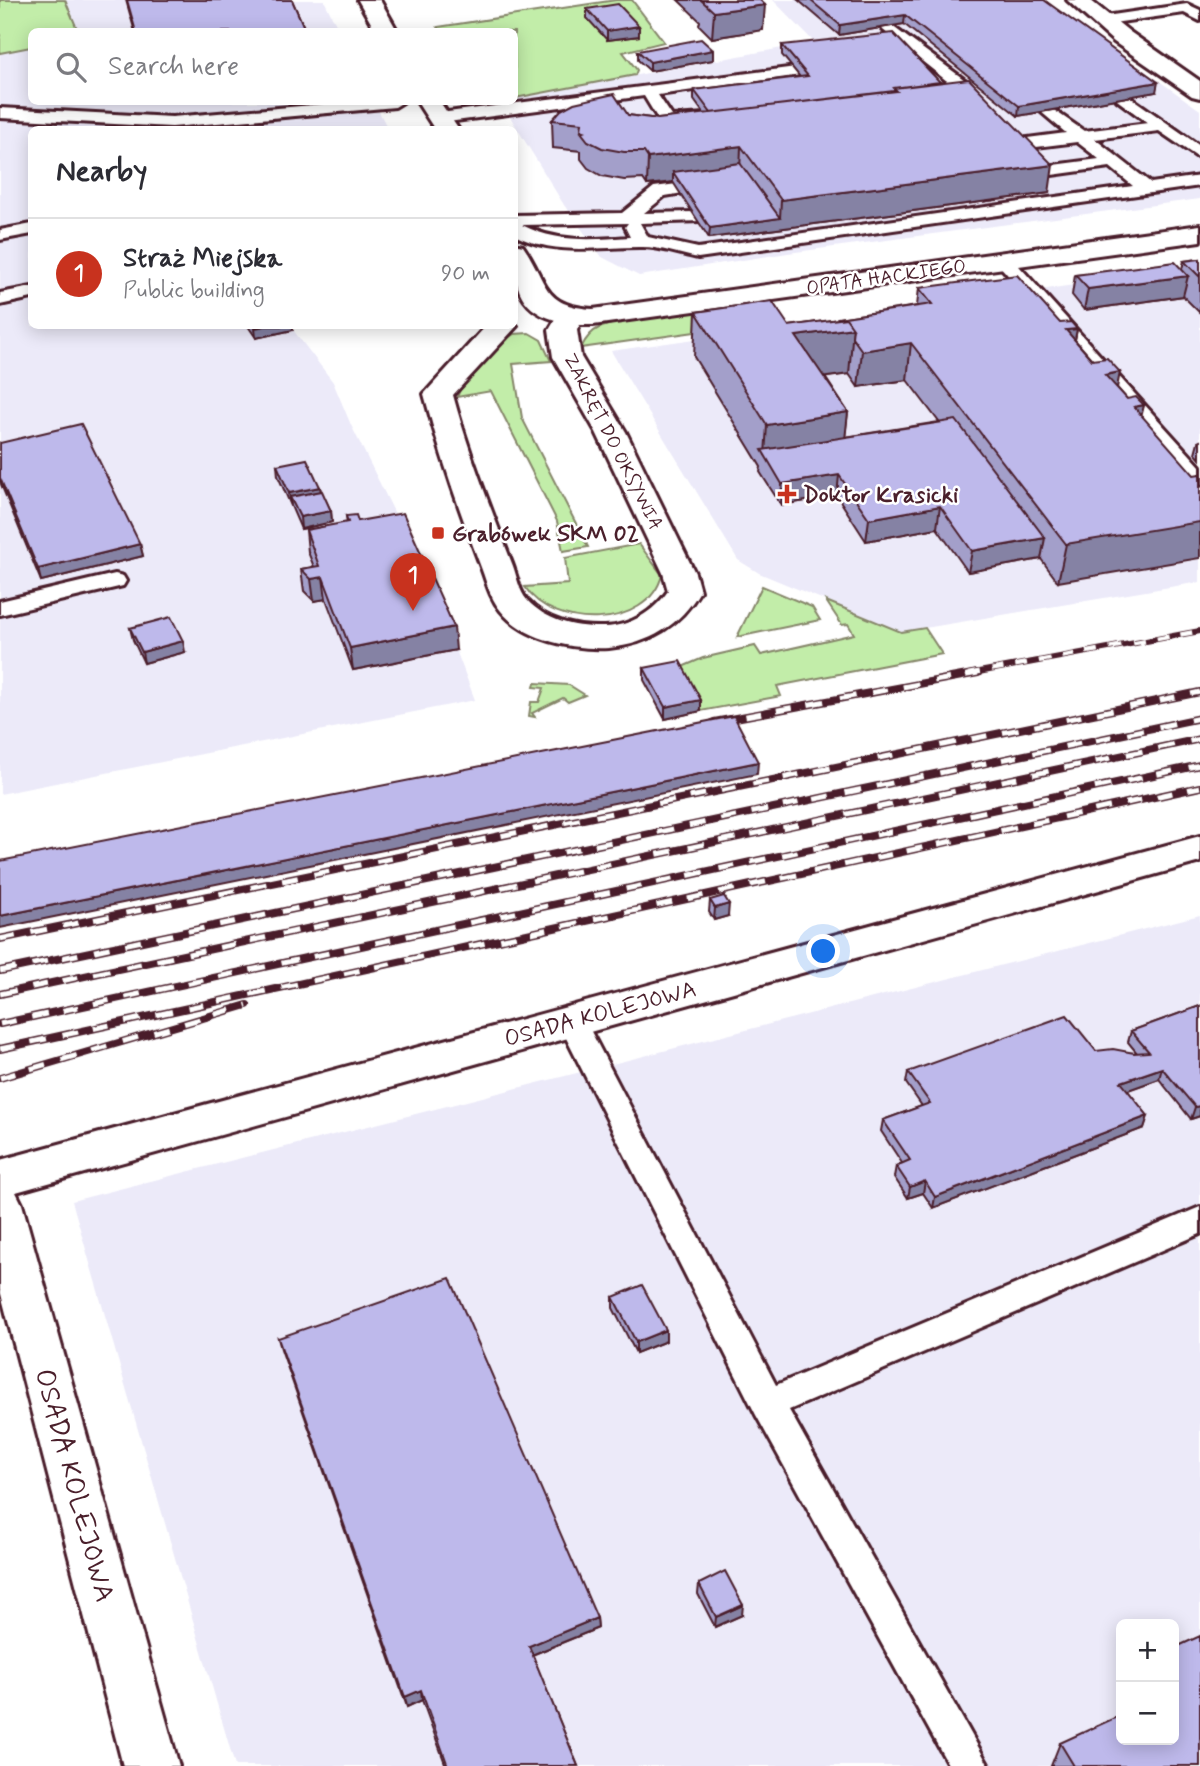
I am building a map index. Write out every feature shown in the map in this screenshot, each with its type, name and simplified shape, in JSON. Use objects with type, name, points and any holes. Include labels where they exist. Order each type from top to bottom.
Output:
[{"type":"street","points":[[369,0],[385,28]]},
{"type":"street","points":[[1078,0],[1099,21],[1200,91]]},
{"type":"street","name":"OPATA HACKIEGO","points":[[571,317],[593,317],[1200,233]]},
{"type":"street","name":"ZAKRĘT DO OKSYWIA","points":[[499,329],[438,394],[480,526],[512,603],[529,618],[551,630],[577,636],[614,637],[640,630],[661,619],[676,606],[684,590],[679,573],[611,432],[568,357],[563,330],[571,317],[554,313],[538,297],[518,260]]},
{"type":"street","points":[[518,314],[538,297]]},
{"type":"street","name":"OSADA KOLEJOWA","points":[[0,1178],[1200,849]]},
{"type":"street","name":"OSADA KOLEJOWA","points":[[0,1204],[151,1766]]},
{"type":"lane","points":[[1099,21],[1187,8],[1200,17]]},
{"type":"lane","points":[[888,27],[971,85]]},
{"type":"lane","points":[[907,58],[925,55]]},
{"type":"lane","points":[[438,116],[796,72]]},
{"type":"lane","points":[[937,89],[971,85]]},
{"type":"lane","points":[[648,91],[667,121],[706,116]]},
{"type":"lane","points":[[1123,97],[1200,154]]},
{"type":"lane","points":[[0,113],[172,122],[362,105]]},
{"type":"lane","points":[[1048,111],[1148,189]]},
{"type":"lane","points":[[1004,146],[1161,125]]},
{"type":"lane","points":[[1016,159],[1097,149]]},
{"type":"lane","points":[[1030,173],[1113,162]]},
{"type":"lane","points":[[1043,187],[1130,175]]},
{"type":"lane","points":[[518,230],[527,236],[569,247],[641,241],[698,253],[1200,181]]},
{"type":"lane","points":[[518,220],[629,216],[668,205],[691,210],[686,233],[629,216]]},
{"type":"lane","points":[[629,216],[641,241]]},
{"type":"lane","points":[[0,235],[28,230]]},
{"type":"lane","points":[[1004,260],[1200,479]]},
{"type":"lane","points":[[0,299],[28,293]]},
{"type":"lane","points":[[0,608],[115,581]]},
{"type":"lane","points":[[570,1020],[768,1404],[970,1766]]},
{"type":"lane","points":[[768,1404],[1200,1220]]},
{"type":"shaded area","points":[[65,0],[324,0],[338,28],[77,28]]},
{"type":"shaded area","points":[[773,0],[1045,0],[1200,110],[1200,199],[788,253],[639,276],[602,257],[564,205],[503,105],[518,105],[518,97],[814,42]]},
{"type":"shaded area","points":[[28,48],[28,105],[376,105],[386,126],[28,126],[28,329],[292,329],[333,382],[351,425],[405,534],[475,700],[0,794],[0,53]]},
{"type":"shaded area","points":[[1200,267],[1200,582],[901,632],[759,573],[738,560],[611,351]]},
{"type":"shaded area","points":[[1200,915],[1200,1766],[235,1766],[72,1201]]},
{"type":"green space","points":[[0,0],[65,0],[77,28],[28,28],[28,48],[0,53]]},
{"type":"green space","points":[[616,0],[632,0],[664,42],[623,52],[637,70],[635,75],[518,97],[518,28],[438,27]]},
{"type":"green space","points":[[725,308],[766,322],[581,348],[593,332],[613,324],[644,317]]},
{"type":"green space","points":[[529,333],[541,340],[551,361],[513,364],[522,418],[588,547],[563,551],[557,521],[491,391],[457,397],[462,385],[506,339],[514,334]]},
{"type":"green space","points":[[639,544],[662,575],[653,593],[639,606],[620,615],[577,617],[556,611],[538,601],[525,587],[568,584],[565,558]]},
{"type":"green space","points":[[762,586],[812,607],[820,620],[737,637]]},
{"type":"green space","points":[[826,601],[901,632],[925,628],[942,654],[777,686],[781,696],[701,711],[675,670],[703,658],[755,646],[761,655],[854,634],[848,624],[842,625]]},
{"type":"green space","points":[[535,683],[569,685],[585,695],[568,702],[563,698],[532,713],[535,717],[529,716],[531,702],[539,702],[544,688],[534,687]]},
{"type":"building","points":[[127,0],[292,0],[304,28],[135,28]]},
{"type":"building","points":[[701,0],[760,0],[765,5],[714,12]]},
{"type":"building","points":[[810,0],[1044,0],[1158,82],[1019,106],[905,15],[840,25]]},
{"type":"building","points":[[618,4],[639,26],[607,31],[587,9]]},
{"type":"building","points":[[893,33],[940,82],[894,88],[894,91],[711,113],[694,90],[808,76],[782,45]]},
{"type":"building","points":[[701,39],[713,50],[650,62],[638,51]]},
{"type":"building","points":[[969,79],[1053,165],[781,200],[741,146],[648,158],[644,152],[602,148],[588,141],[581,132],[584,131],[581,130],[582,123],[552,120],[561,110],[574,103],[614,94],[628,115],[658,119],[897,91],[894,88]]},
{"type":"building","points":[[740,163],[780,218],[710,228],[673,172]]},
{"type":"building","points":[[1200,259],[1200,277],[1184,261]]},
{"type":"building","points":[[1175,262],[1188,276],[1088,289],[1075,275]]},
{"type":"building","points":[[1017,275],[1060,323],[1071,322],[1077,329],[1066,330],[1092,360],[1107,358],[1120,372],[1105,375],[1127,399],[1136,397],[1144,405],[1134,407],[1194,475],[1200,474],[1200,522],[1066,544],[911,343],[862,351],[852,337],[853,328],[846,318],[838,318],[932,304],[919,288]]},
{"type":"building","points":[[772,301],[789,326],[846,318],[853,328],[796,336],[848,412],[767,425],[696,312]]},
{"type":"building","points":[[956,420],[1045,538],[972,551],[940,506],[869,519],[839,475],[782,484],[762,450]]},
{"type":"building","points":[[81,424],[140,544],[38,569],[0,478],[0,443]]},
{"type":"building","points":[[307,459],[320,487],[289,493],[277,465]]},
{"type":"building","points":[[322,491],[331,511],[300,517],[290,497]]},
{"type":"building","points":[[403,513],[454,627],[350,648],[323,577],[311,579],[301,569],[319,566],[306,530],[348,522],[346,516],[356,515],[358,521]]},
{"type":"building","points":[[171,617],[183,641],[142,652],[130,628]]},
{"type":"building","points":[[680,661],[701,700],[665,707],[644,668]]},
{"type":"building","points":[[734,716],[758,762],[0,916],[0,861]]},
{"type":"building","points":[[724,896],[729,904],[715,908],[710,900]]},
{"type":"building","points":[[1200,1006],[1200,1106],[1195,1107],[1162,1068],[1121,1082],[1148,1116],[935,1197],[925,1181],[910,1187],[896,1166],[910,1160],[883,1120],[930,1103],[908,1072],[1067,1015],[1096,1051],[1113,1049],[1134,1053],[1149,1052],[1131,1031]]},
{"type":"building","points":[[450,1278],[597,1618],[529,1646],[578,1766],[448,1766],[421,1690],[405,1697],[278,1338]]},
{"type":"building","points":[[642,1285],[666,1330],[636,1342],[613,1297]]},
{"type":"building","points":[[725,1571],[743,1605],[716,1617],[699,1584]]},
{"type":"building","points":[[1200,1636],[1200,1766],[1074,1766],[1060,1743],[1116,1717],[1116,1745],[1179,1745],[1179,1646]]},
{"type":"railway","points":[[968,674],[1200,631]]},
{"type":"railway","points":[[714,722],[978,673]]},
{"type":"railway","points":[[0,939],[1200,692]]},
{"type":"railway","points":[[0,971],[1200,718]]},
{"type":"railway","points":[[0,994],[1200,739]]},
{"type":"railway","points":[[0,1024],[1200,765]]},
{"type":"railway","points":[[0,1049],[1200,787]]},
{"type":"railway","points":[[0,1078],[247,1005]]},
{"type":"place","name":"Doktor Krasicki","points":[[787,494]]},
{"type":"place","name":"Grabówek SKM 02","points":[[438,533]]},
{"type":"place","name":"Straż Miejska","points":[[413,611]]}]
